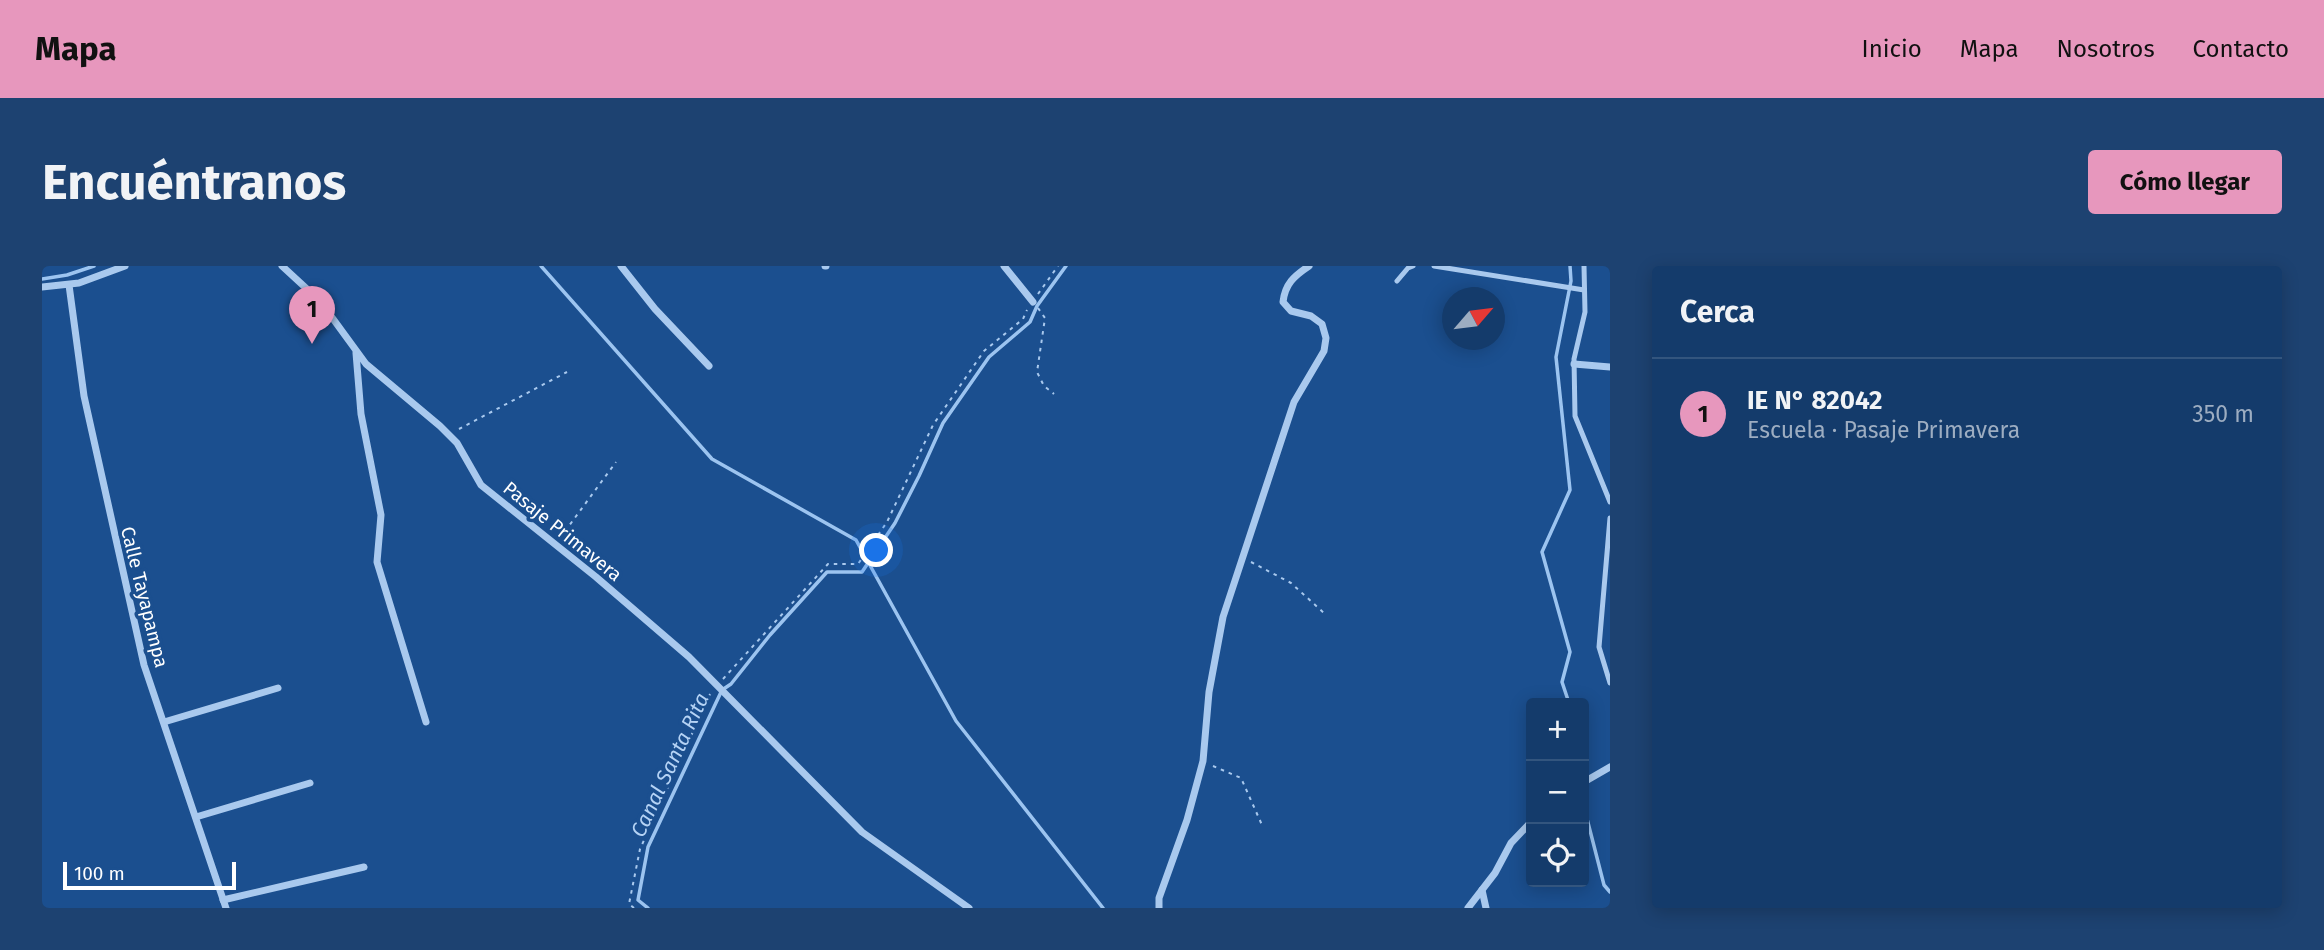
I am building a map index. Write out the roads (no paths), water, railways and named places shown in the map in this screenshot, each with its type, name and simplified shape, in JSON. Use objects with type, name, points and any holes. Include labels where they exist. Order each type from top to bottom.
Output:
[{"type":"street","points":[[42,287],[69,285],[125,266]]},
{"type":"street","name":"Pasaje Primavera","points":[[282,266],[320,302],[356,353],[457,443],[481,485],[689,657],[862,832],[969,908]]},
{"type":"street","points":[[621,266],[655,309],[709,366]]},
{"type":"street","points":[[1004,266],[1033,302]]},
{"type":"street","points":[[1159,908],[1159,898],[1187,820],[1203,761],[1209,692],[1223,617],[1294,402],[1324,351],[1326,338],[1322,324],[1311,316],[1291,311],[1283,302],[1284,289],[1294,275],[1309,266]]},
{"type":"street","name":"Calle Tayapampa","points":[[69,285],[84,396],[144,666],[197,817],[224,904]]},
{"type":"street","points":[[356,353],[361,414],[381,515],[377,562],[426,722]]},
{"type":"street","points":[[1574,364],[1610,367]]},
{"type":"street","points":[[164,722],[278,688]]},
{"type":"street","points":[[1589,779],[1610,767]]},
{"type":"street","points":[[197,817],[310,783]]},
{"type":"street","points":[[1468,908],[1495,873],[1511,844],[1529,824]]},
{"type":"street","points":[[224,904],[364,867]]},
{"type":"street","points":[[1482,890],[1486,908]]},
{"type":"lane","points":[[1397,281],[1413,266]]},
{"type":"lane","points":[[1434,266],[1584,290]]},
{"type":"lane","points":[[1584,266],[1585,312],[1574,364],[1575,416],[1610,502]]},
{"type":"lane","points":[[1610,518],[1599,647],[1610,683]]},
{"type":"waterway","points":[[42,279],[67,275],[94,266]]},
{"type":"waterway","points":[[541,266],[712,459],[856,540],[956,721],[1103,908]]},
{"type":"waterway","name":"Canal Santa Rita","points":[[648,908],[638,900],[648,847],[722,690],[731,684],[770,635],[827,572],[862,572],[895,523],[943,423],[989,357],[1030,322],[1037,306],[1066,266]]},
{"type":"waterway","points":[[1567,698],[1562,682],[1570,652],[1542,552],[1570,490],[1556,357],[1571,281],[1570,266]]},
{"type":"waterway","points":[[1588,824],[1604,885],[1610,892]]},
{"type":"place","name":"IE N° 82042","points":[[312,344]]}]
